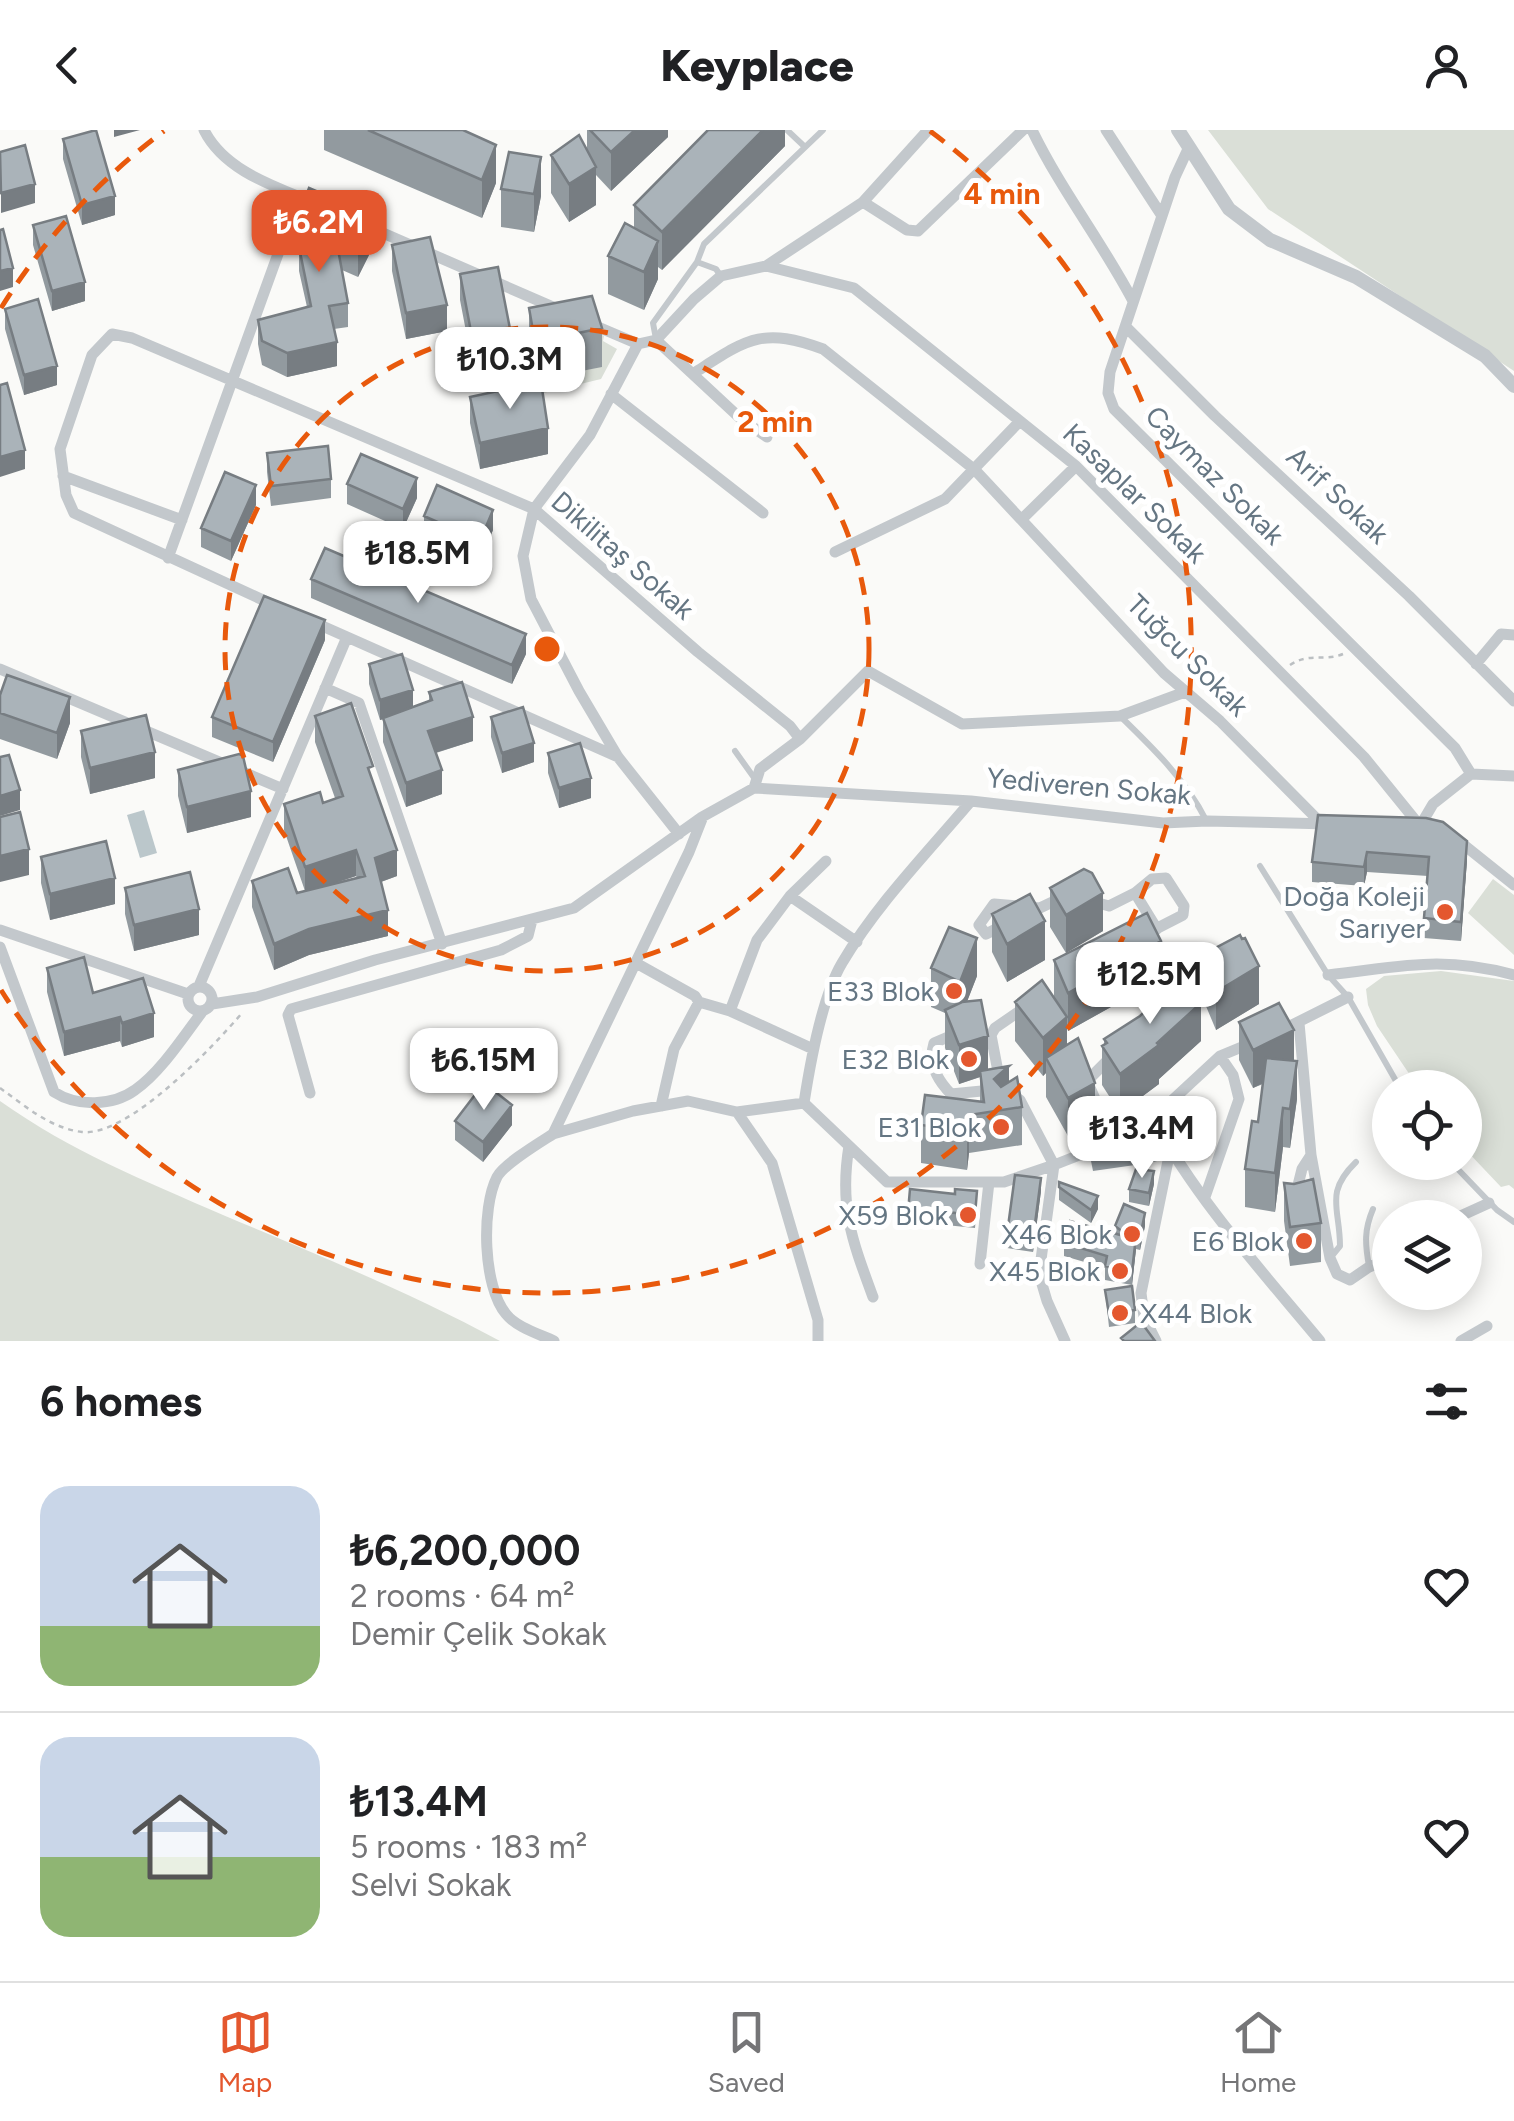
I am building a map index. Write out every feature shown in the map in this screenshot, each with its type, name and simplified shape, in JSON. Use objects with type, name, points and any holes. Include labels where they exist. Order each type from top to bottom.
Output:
[{"type":"street","points":[[204,130],[233,166],[566,313]]},
{"type":"street","points":[[584,320],[638,344],[656,340],[694,298],[721,276],[766,266],[863,202],[928,130]]},
{"type":"street","points":[[863,202],[907,230],[918,231],[1023,130]]},
{"type":"street","points":[[1032,130],[1052,172],[1106,251],[1133,301]]},
{"type":"street","points":[[1106,130],[1162,216]]},
{"type":"street","points":[[1178,130],[1229,209],[1270,240],[1356,277],[1485,356],[1514,386]]},
{"type":"street","name":"Caymaz Sokak","points":[[1188,149],[1110,372],[1108,392],[1114,409],[1455,748],[1470,774]]},
{"type":"street","points":[[168,558],[298,196]]},
{"type":"street","name":"Kasaplar Sokak","points":[[766,266],[854,288],[1076,466],[1364,757],[1420,826]]},
{"type":"street","name":"Arif Sokak","points":[[1126,327],[1214,416],[1410,596],[1514,701]]},
{"type":"street","name":"Dikilitaş Sokak","points":[[63,476],[60,449],[92,356],[112,334],[132,338],[534,509],[698,652],[790,726],[800,739]]},
{"type":"street","name":"Tuğcu Sokak","points":[[694,373],[742,342],[764,338],[798,340],[823,349],[975,470],[1164,674],[1220,721],[1322,824]]},
{"type":"street","points":[[656,340],[740,419],[767,437]]},
{"type":"street","points":[[638,344],[590,435],[534,509],[524,556],[532,599],[579,691],[618,757],[679,834]]},
{"type":"street","points":[[611,394],[763,512]]},
{"type":"street","points":[[835,552],[945,499],[1020,421]]},
{"type":"street","points":[[1023,518],[1076,466]]},
{"type":"street","points":[[182,520],[63,476],[74,514],[286,610]]},
{"type":"street","points":[[302,617],[618,757]]},
{"type":"street","points":[[1476,664],[1501,634],[1514,635]]},
{"type":"street","points":[[347,637],[194,990],[190,1008],[256,997],[375,960],[574,908],[754,783],[760,769],[800,739],[868,671],[962,724],[1120,716],[1185,692]]},
{"type":"street","points":[[0,668],[282,789]]},
{"type":"street","points":[[326,688],[359,704],[442,944]]},
{"type":"street","points":[[1420,826],[1433,804],[1470,774],[1514,776]]},
{"type":"street","name":"Yediveren Sokak","points":[[754,783],[971,801],[1162,823],[1207,820],[1342,824]]},
{"type":"street","points":[[804,1103],[812,1049],[840,966],[880,908],[971,801]]},
{"type":"street","points":[[553,1134],[689,852],[702,817]]},
{"type":"street","points":[[1400,826],[1441,831],[1514,885]]},
{"type":"street","points":[[730,1011],[756,940],[790,896],[826,862]]},
{"type":"street","points":[[1040,908],[994,904],[979,925],[986,934],[1040,908],[1076,890],[1098,905],[1109,906],[1152,879],[1166,878],[1184,906],[1183,915],[1123,945]]},
{"type":"street","points":[[1135,892],[1157,929]]},
{"type":"street","points":[[790,896],[857,942]]},
{"type":"street","points":[[310,1093],[288,1015],[290,1009],[501,950],[528,936],[532,920]]},
{"type":"street","points":[[0,930],[194,990],[210,991],[207,1008],[135,1090],[98,1103],[67,1101],[54,1092],[0,948]]},
{"type":"street","points":[[1328,975],[1418,962],[1453,962],[1514,975]]},
{"type":"street","points":[[636,963],[699,1002],[730,1011],[812,1049]]},
{"type":"street","points":[[977,1030],[994,1028],[1042,995]]},
{"type":"street","points":[[804,1103],[887,1182],[1004,1182],[1138,1132],[1220,1056],[1299,1023],[1348,997]]},
{"type":"street","points":[[660,1106],[674,1049],[699,1002]]},
{"type":"street","points":[[1299,1023],[1311,1155],[1330,1258],[1338,1274],[1350,1280],[1372,1266]]},
{"type":"street","points":[[994,1028],[990,1040],[1001,1088]]},
{"type":"street","points":[[960,1031],[934,1043],[931,1054],[938,1081],[951,1094],[1001,1088],[1020,1100],[1054,1165],[1039,1274],[1065,1341]]},
{"type":"street","points":[[1114,1141],[1087,1081],[1124,1044]]},
{"type":"street","points":[[1205,1197],[1239,1099],[1233,1075],[1220,1056]]},
{"type":"street","points":[[554,1341],[508,1318],[496,1298],[487,1251],[488,1207],[498,1174],[553,1134],[660,1106],[688,1100],[737,1112],[804,1103]]},
{"type":"street","points":[[737,1112],[772,1164],[818,1320],[818,1341]]},
{"type":"street","points":[[1153,1118],[1170,1150],[1205,1197],[1320,1341]]},
{"type":"street","points":[[849,1146],[843,1184],[853,1243],[874,1297]]},
{"type":"street","points":[[1156,1341],[1144,1316],[1141,1294],[1170,1150]]},
{"type":"street","points":[[1294,1213],[1296,1188],[1311,1155]]},
{"type":"street","points":[[980,1264],[989,1182]]},
{"type":"street","points":[[1482,1206],[1489,1203]]},
{"type":"street","points":[[1461,1341],[1487,1326]]},
{"type":"lane","points":[[787,130],[805,148]]},
{"type":"lane","points":[[656,340],[653,323],[696,262],[704,244],[823,130]]},
{"type":"lane","points":[[696,262],[716,269],[721,276]]},
{"type":"lane","points":[[1120,716],[1150,745],[1207,820]]},
{"type":"lane","points":[[735,751],[754,783]]},
{"type":"lane","points":[[1260,866],[1328,975],[1348,997],[1390,1070]]},
{"type":"lane","points":[[1330,1258],[1340,1246],[1335,1192],[1340,1178],[1356,1162]]},
{"type":"lane","points":[[1468,1180],[1514,1222]]},
{"type":"lane","points":[[1369,1267],[1364,1242],[1372,1211]]},
{"type":"path","points":[[1282,673],[1304,656],[1336,657],[1355,646]]},
{"type":"shaded area","points":[[1208,130],[1514,130],[1514,371],[1268,209]]},
{"type":"shaded area","points":[[585,326],[617,349],[601,379],[523,398],[511,344]]},
{"type":"shaded area","points":[[144,810],[157,853],[140,858],[127,815]]},
{"type":"shaded area","points":[[1493,879],[1514,895],[1514,955],[1468,913]]},
{"type":"shaded area","points":[[1441,971],[1514,981],[1514,1189],[1509,1185],[1501,1187],[1482,1167],[1482,1070],[1407,1070],[1368,1005],[1366,989],[1384,976]]},
{"type":"shaded area","points":[[0,1101],[108,1164],[398,1290],[500,1341],[0,1341]]},
{"type":"building","points":[[96,130],[115,196],[82,205],[63,139]]},
{"type":"building","points":[[368,130],[463,130],[496,145],[482,180]]},
{"type":"building","points":[[590,130],[635,130],[611,152]]},
{"type":"building","points":[[708,130],[763,130],[662,232],[634,205]]},
{"type":"building","points":[[579,135],[596,167],[569,184],[551,155]]},
{"type":"building","points":[[25,145],[35,184],[1,193],[0,152]]},
{"type":"building","points":[[509,152],[541,157],[534,194],[501,189]]},
{"type":"building","points":[[309,188],[358,209],[369,231],[358,253],[337,244],[348,303],[329,306],[337,342],[287,353],[262,341],[258,320],[311,306],[299,247],[317,243],[301,210]]},
{"type":"building","points":[[66,216],[85,282],[52,291],[33,225]]},
{"type":"building","points":[[625,223],[658,241],[644,272],[608,256]]},
{"type":"building","points":[[3,229],[13,268],[0,271],[0,230]]},
{"type":"building","points":[[430,237],[447,305],[406,313],[392,245]]},
{"type":"building","points":[[498,267],[511,334],[473,342],[460,274]]},
{"type":"building","points":[[592,296],[602,328],[535,342],[529,308]]},
{"type":"building","points":[[38,299],[57,366],[24,375],[5,309]]},
{"type":"building","points":[[541,382],[548,428],[480,443],[470,397]]},
{"type":"building","points":[[7,383],[25,450],[0,457],[0,385]]},
{"type":"building","points":[[328,446],[331,479],[271,486],[267,453]]},
{"type":"building","points":[[361,454],[417,478],[403,509],[347,484]]},
{"type":"building","points":[[225,472],[256,485],[231,541],[201,528]]},
{"type":"building","points":[[437,485],[493,510],[480,541],[424,516]]},
{"type":"building","points":[[325,548],[526,634],[512,665],[311,579]]},
{"type":"building","points":[[264,596],[325,620],[273,742],[212,717]]},
{"type":"building","points":[[402,654],[413,690],[380,700],[369,664]]},
{"type":"building","points":[[7,675],[70,697],[57,733],[0,713],[0,695]]},
{"type":"building","points":[[462,682],[473,717],[428,731],[442,770],[406,783],[383,718],[432,700],[429,692]]},
{"type":"building","points":[[351,703],[373,766],[368,768],[397,850],[375,858],[388,910],[309,929],[274,944],[252,881],[288,868],[297,893],[365,876],[356,850],[305,867],[284,804],[320,792],[323,803],[343,796],[315,716]]},
{"type":"building","points":[[523,707],[534,743],[502,753],[491,717]]},
{"type":"building","points":[[146,715],[155,752],[90,768],[81,731]]},
{"type":"building","points":[[580,743],[591,778],[559,788],[548,753]]},
{"type":"building","points":[[9,755],[20,790],[0,796],[0,757]]},
{"type":"building","points":[[243,756],[251,791],[187,807],[178,770]]},
{"type":"building","points":[[20,812],[29,849],[0,856],[0,817]]},
{"type":"building","name":"Doğa Koleji Sarıyer","points":[[1318,815],[1426,818],[1443,822],[1467,841],[1461,922],[1424,918],[1429,857],[1367,852],[1364,867],[1312,862]]},
{"type":"building","points":[[106,841],[115,878],[50,894],[41,857]]},
{"type":"building","points":[[1084,869],[1092,873],[1103,893],[1066,915],[1050,888]]},
{"type":"building","points":[[190,872],[199,909],[134,925],[125,888]]},
{"type":"building","points":[[1030,894],[1045,921],[1007,944],[992,914]]},
{"type":"building","points":[[1147,913],[1161,941],[1068,993],[1054,960]]},
{"type":"building","points":[[949,927],[977,938],[960,982],[931,968]]},
{"type":"building","points":[[1240,935],[1259,966],[1216,992],[1203,961],[1207,959],[1204,954]]},
{"type":"building","points":[[84,957],[93,993],[143,978],[154,1013],[122,1023],[120,1017],[64,1032],[47,968]]},
{"type":"building","points":[[1181,978],[1201,1003],[1159,1045],[1120,1074],[1102,1046],[1107,1043],[1104,1039],[1140,1016]]},
{"type":"building","points":[[1042,980],[1067,1017],[1043,1038],[1015,1002]]},
{"type":"building","points":[[981,1000],[988,1036],[959,1045],[945,1010],[962,1002]]},
{"type":"building","points":[[1279,1003],[1294,1030],[1253,1050],[1239,1022]]},
{"type":"building","points":[[1078,1038],[1095,1083],[1068,1098],[1046,1058]]},
{"type":"building","points":[[1266,1058],[1297,1061],[1290,1109],[1283,1108],[1275,1173],[1245,1169],[1252,1121],[1258,1122]]},
{"type":"building","points":[[1009,1066],[994,1079],[1001,1087],[1017,1077],[1022,1107],[969,1115],[967,1131],[921,1125],[925,1095],[984,1102],[980,1071]]},
{"type":"building","points":[[484,1083],[512,1105],[483,1142],[455,1121]]},
{"type":"building","points":[[1152,1123],[1157,1148],[1143,1151],[1148,1135],[1135,1152],[1093,1158],[1091,1148],[1129,1139],[1128,1133]]},
{"type":"building","points":[[1136,1169],[1154,1171],[1149,1193],[1129,1189]]},
{"type":"building","points":[[1015,1175],[1041,1178],[1033,1239],[1007,1234]]},
{"type":"building","points":[[1313,1179],[1321,1223],[1290,1227],[1284,1183]]},
{"type":"building","points":[[1059,1182],[1098,1196],[1091,1210],[1059,1187]]},
{"type":"building","points":[[910,1189],[955,1194],[955,1189],[977,1191],[975,1215],[908,1212]]},
{"type":"building","points":[[1124,1204],[1145,1213],[1140,1237],[1136,1236],[1132,1272],[1105,1266],[1107,1256],[1064,1243],[1070,1221],[1131,1238],[1115,1226]]},
{"type":"building","points":[[1132,1286],[1135,1310],[1109,1314],[1105,1290]]},
{"type":"building","points":[[1141,1322],[1155,1341],[1121,1338]]},
{"type":"place","name":"Doğa Koleji Sarıyer","points":[[1445,912]]},
{"type":"place","name":"E33 Blok","points":[[954,991]]},
{"type":"place","name":"E32 Blok","points":[[969,1059]]},
{"type":"place","name":"E31 Blok","points":[[1001,1127]]},
{"type":"place","name":"X59 Blok","points":[[968,1215]]},
{"type":"place","name":"X46 Blok","points":[[1132,1234]]},
{"type":"place","name":"E6 Blok","points":[[1304,1241]]},
{"type":"place","name":"X45 Blok","points":[[1120,1271]]},
{"type":"place","name":"X44 Blok","points":[[1120,1313]]}]
